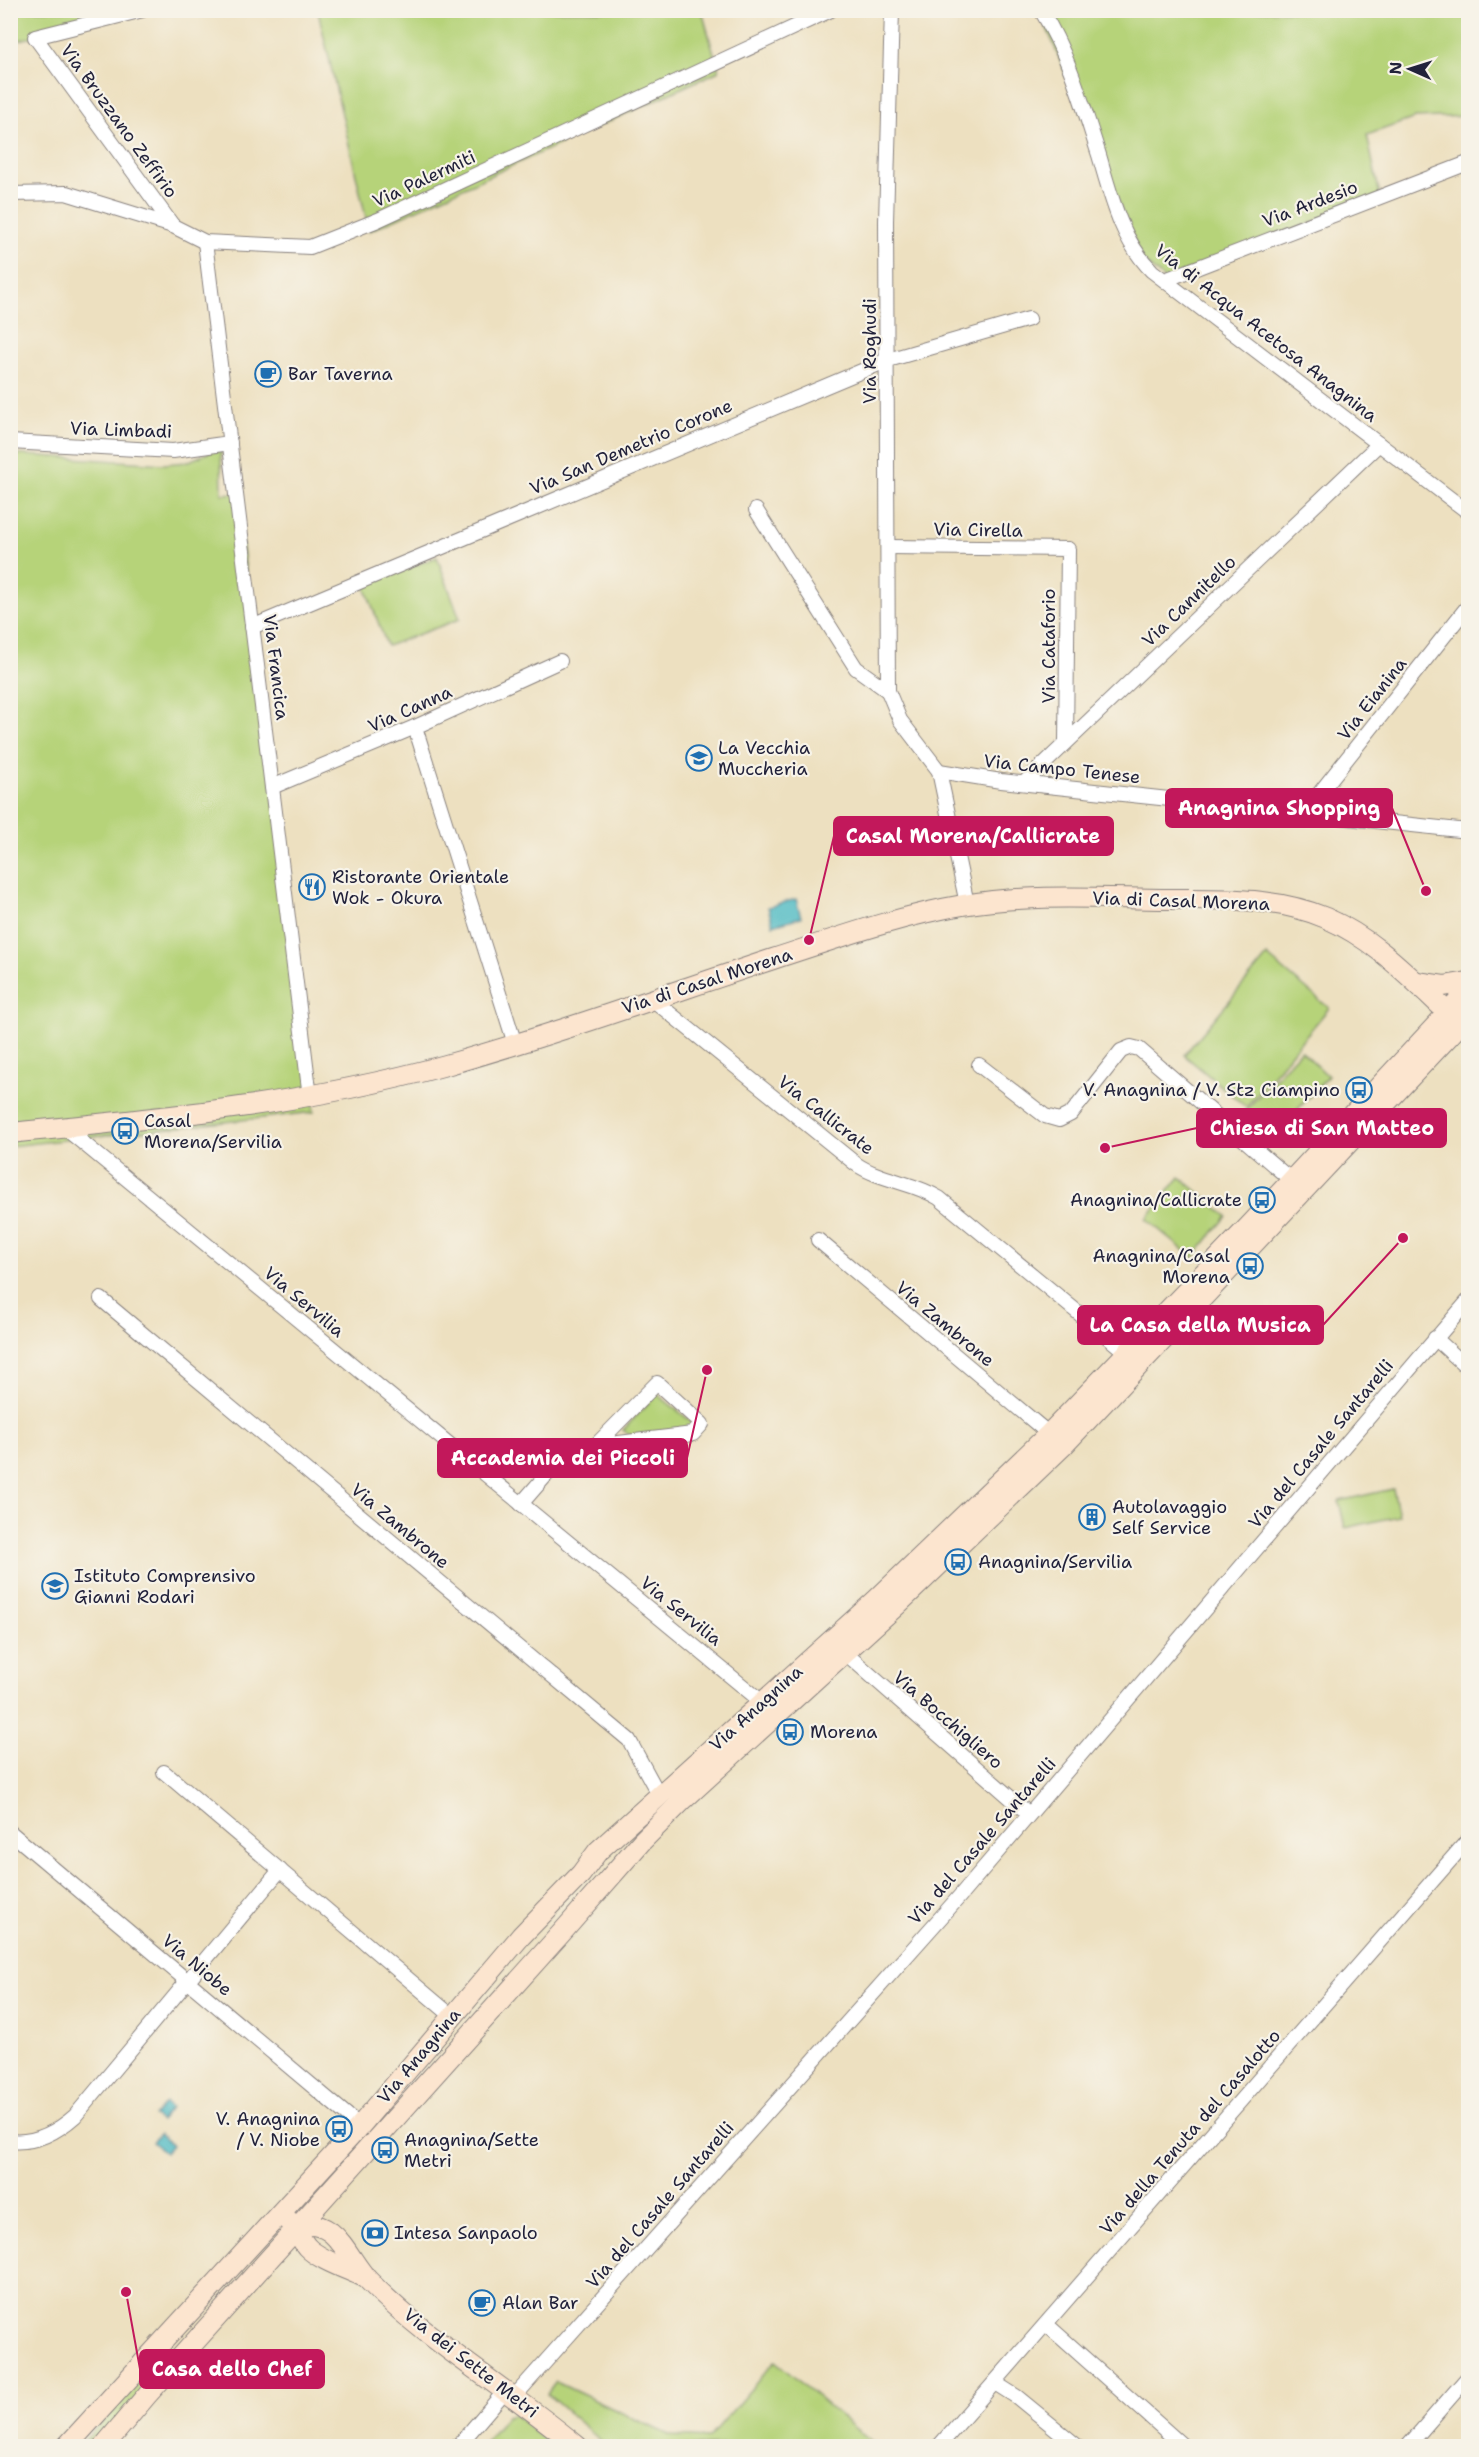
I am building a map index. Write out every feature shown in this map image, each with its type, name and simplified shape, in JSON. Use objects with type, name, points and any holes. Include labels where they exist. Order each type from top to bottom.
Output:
[{"type":"main road","name":"Via di Casal Morena","points":[[10,1134],[165,1118],[310,1097],[417,1073],[515,1044],[866,929],[967,904],[1065,898],[1210,899],[1278,905],[1311,912],[1346,928],[1375,946],[1461,1021]]},
{"type":"main road","points":[[1428,1032],[1425,1004],[1417,982],[1450,986],[1468,982]]},
{"type":"main road","name":"Via Anagnina","points":[[104,2446],[664,1818],[968,1539],[1064,1445],[1461,1021],[1468,991]]},
{"type":"main road","name":"Via Anagnina","points":[[67,2446],[360,2126],[504,1955],[581,1874],[598,1851],[875,1601],[1049,1434],[1291,1180],[1428,1032],[1461,1021]]},
{"type":"main road","points":[[281,2213],[297,2227]]},
{"type":"main road","name":"Via dei Sette Metri","points":[[367,2279],[312,2251],[304,2243],[297,2227],[316,2224],[330,2231],[367,2279],[442,2344],[577,2446]]},
{"type":"street","name":"Via Bruzzano Zeffirio","points":[[143,10],[35,37],[173,226]]},
{"type":"street","name":"Via Palermiti","points":[[10,194],[66,193],[173,226],[205,242],[310,247],[378,220],[831,10]]},
{"type":"street","name":"Via Roghudi","points":[[892,10],[886,221],[888,691],[900,720],[939,771],[967,904]]},
{"type":"street","name":"Via di Acqua Acetosa Anagnina","points":[[1041,10],[1070,68],[1125,232],[1142,260],[1468,512]]},
{"type":"street","name":"Via Ardesio","points":[[1165,280],[1468,163]]},
{"type":"street","name":"Via Francica","points":[[205,242],[310,1097]]},
{"type":"street","name":"Via San Demetrio Corone","points":[[252,627],[888,360],[1029,319]]},
{"type":"street","name":"Via Limbadi","points":[[10,442],[173,451],[230,443]]},
{"type":"street","name":"Via Cannitello","points":[[1024,783],[1379,444]]},
{"type":"street","points":[[756,510],[856,668],[888,691]]},
{"type":"street","name":"Via Cirella","points":[[888,547],[1068,549]]},
{"type":"street","name":"Via Cataforio","points":[[1066,742],[1068,549]]},
{"type":"street","name":"Via Eianina","points":[[1303,814],[1468,606]]},
{"type":"street","name":"Via Canna","points":[[272,787],[415,727],[560,661]]},
{"type":"street","points":[[415,727],[515,1044]]},
{"type":"street","name":"Via Campo Tenese","points":[[939,771],[1024,783],[1468,831]]},
{"type":"street","name":"Via Callicrate","points":[[652,999],[856,1164],[875,1175],[913,1186],[939,1198],[1127,1353]]},
{"type":"street","points":[[979,1065],[1046,1116],[1059,1120],[1071,1114],[1121,1051],[1131,1047],[1139,1049],[1291,1180]]},
{"type":"street","name":"Via Servilia","points":[[65,1128],[762,1702]]},
{"type":"street","name":"Via Zambrone","points":[[818,1240],[1049,1434]]},
{"type":"street","name":"Via Zambrone","points":[[101,1299],[629,1740],[659,1795]]},
{"type":"street","name":"Via del Casale Santarelli","points":[[458,2446],[510,2394],[959,1897],[1468,1301]]},
{"type":"street","points":[[1435,1338],[1468,1368]]},
{"type":"street","points":[[521,1504],[568,1449],[693,1434],[702,1424],[657,1383],[596,1445]]},
{"type":"street","name":"Via Bocchigliero","points":[[842,1655],[851,1658],[1029,1814]]},
{"type":"street","points":[[165,1772],[453,2017]]},
{"type":"street","name":"Via Niobe","points":[[10,1832],[360,2126]]},
{"type":"street","name":"Via della Tenuta del Casalotto","points":[[939,2446],[1468,1840]]},
{"type":"street","points":[[10,2141],[31,2141],[44,2137],[75,2116],[280,1870]]},
{"type":"street","points":[[551,1903],[562,1916],[565,1929]]},
{"type":"street","points":[[1046,2324],[1183,2446]]},
{"type":"street","points":[[1408,2446],[1468,2377]]},
{"type":"street","points":[[994,2383],[1017,2397],[1077,2446]]},
{"type":"green space","points":[[11,10],[142,11],[11,42]]},
{"type":"green space","points":[[318,11],[702,11],[719,71],[369,231]]},
{"type":"green space","points":[[1040,11],[1468,11],[1468,116],[1415,118],[1367,135],[1380,196],[1165,280],[1142,260]]},
{"type":"green space","points":[[221,450],[222,494],[236,493],[314,1112],[11,1146],[10,454],[164,464],[187,462],[212,451]]},
{"type":"green space","points":[[437,557],[460,619],[387,646],[364,584]]},
{"type":"green space","points":[[1267,956],[1329,1008],[1246,1107],[1184,1055]]},
{"type":"green space","points":[[1301,1050],[1328,1076],[1271,1139],[1243,1113]]},
{"type":"green space","points":[[1180,1177],[1227,1216],[1193,1258],[1146,1219]]},
{"type":"green space","points":[[657,1394],[693,1423],[689,1429],[630,1436],[623,1430]]},
{"type":"green space","points":[[1393,1489],[1399,1516],[1345,1528],[1339,1501]]},
{"type":"green space","points":[[185,2340],[95,2446],[80,2446],[117,2404]]},
{"type":"green space","points":[[775,2361],[876,2446],[607,2446],[547,2394],[556,2382],[671,2436],[709,2438]]},
{"type":"green space","points":[[514,2414],[551,2446],[482,2446],[507,2416]]},
{"type":"water","points":[[796,899],[801,917],[773,925],[768,907]]},
{"type":"water","points":[[165,2103],[171,2108],[160,2121],[154,2116]]},
{"type":"water","points":[[159,2134],[172,2145],[165,2153],[152,2142]]},
{"type":"place","name":"Bar Taverna","points":[[268,374]]},
{"type":"place","name":"La Vecchia Muccheria","points":[[699,758]]},
{"type":"place","name":"Ristorante Orientale Wok - Okura","points":[[312,887]]},
{"type":"place","name":"Anagnina Shopping","points":[[1426,891]]},
{"type":"place","name":"Casal Morena/Callicrate","points":[[809,940]]},
{"type":"place","name":"V. Anagnina / V. Stz Ciampino","points":[[1359,1090]]},
{"type":"place","name":"Casal Morena/Servilia","points":[[125,1131]]},
{"type":"place","name":"Chiesa di San Matteo","points":[[1105,1148]]},
{"type":"place","name":"Anagnina/Callicrate","points":[[1262,1200]]},
{"type":"place","name":"La Casa della Musica","points":[[1403,1238]]},
{"type":"place","name":"Anagnina/Casal Morena","points":[[1250,1266]]},
{"type":"place","name":"Accademia dei Piccoli","points":[[707,1370]]},
{"type":"place","name":"Autolavaggio Self Service","points":[[1092,1517]]},
{"type":"place","name":"Anagnina/Servilia","points":[[958,1562]]},
{"type":"place","name":"Istituto Comprensivo Gianni Rodari","points":[[55,1586]]},
{"type":"place","name":"Morena","points":[[790,1732]]},
{"type":"place","name":"V. Anagnina / V. Niobe","points":[[339,2129]]},
{"type":"place","name":"Anagnina/Sette Metri","points":[[385,2150]]},
{"type":"place","name":"Intesa Sanpaolo","points":[[375,2233]]},
{"type":"place","name":"Casa dello Chef","points":[[126,2292]]},
{"type":"place","name":"Alan Bar","points":[[482,2303]]}]
